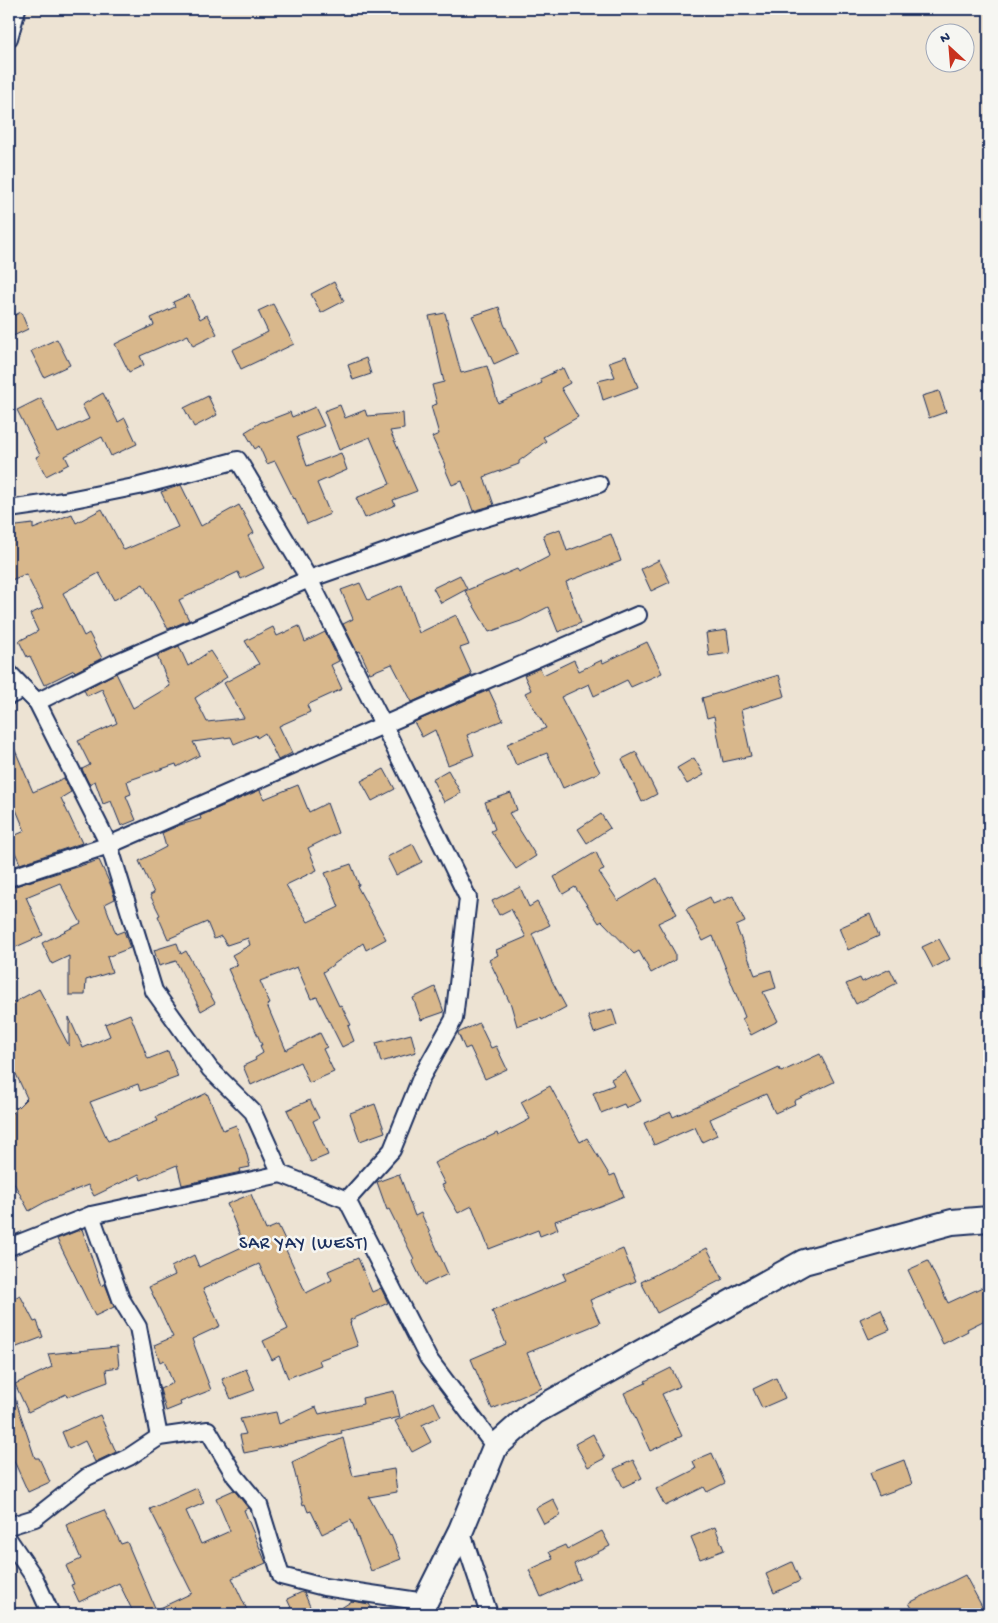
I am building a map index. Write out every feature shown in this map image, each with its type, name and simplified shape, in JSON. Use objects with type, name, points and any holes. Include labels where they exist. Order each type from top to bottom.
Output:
[{"type":"street","points":[[9,38],[17,9]]},
{"type":"street","points":[[9,508],[64,501],[120,490],[238,460],[309,579],[384,726],[468,898],[454,1019],[422,1078],[392,1150],[347,1200]]},
{"type":"street","points":[[37,702],[115,663],[309,579],[465,524],[599,484]]},
{"type":"street","points":[[9,878],[109,845],[384,726],[498,674],[638,615]]},
{"type":"street","points":[[9,673],[37,702],[109,845],[154,991],[210,1069],[253,1112],[281,1174]]},
{"type":"street","points":[[9,696],[24,689],[37,702]]},
{"type":"street","points":[[9,1247],[91,1215],[281,1174],[347,1200],[428,1358],[495,1448]]},
{"type":"street","points":[[91,1215],[121,1299],[138,1327],[159,1437]]},
{"type":"street","points":[[9,1526],[35,1518],[87,1478],[129,1457],[159,1437],[208,1430],[235,1476],[259,1505],[281,1576],[422,1608],[461,1530],[495,1448],[534,1412],[804,1262],[952,1222],[989,1219]]},
{"type":"street","points":[[461,1530],[489,1614]]},
{"type":"street","points":[[9,1540],[34,1578],[51,1614]]},
{"type":"building","points":[[334,282],[344,301],[321,313],[311,294]]},
{"type":"building","points":[[189,295],[200,319],[207,315],[217,334],[193,346],[188,335],[140,356],[144,365],[129,372],[115,344],[154,325],[151,318],[175,307],[173,302]]},
{"type":"building","points":[[273,304],[294,344],[241,369],[232,350],[268,332],[258,311]]},
{"type":"building","points":[[499,307],[504,324],[518,353],[494,364],[472,316]]},
{"type":"building","points":[[21,312],[28,329],[9,338],[9,318]]},
{"type":"building","points":[[445,313],[461,373],[487,366],[498,403],[542,383],[540,379],[563,368],[570,383],[561,388],[578,417],[543,437],[546,441],[519,461],[519,464],[484,477],[494,505],[473,511],[462,481],[452,485],[432,437],[439,434],[431,406],[437,404],[432,385],[444,382],[429,316]]},
{"type":"building","points":[[57,339],[70,365],[44,377],[31,351]]},
{"type":"building","points":[[626,356],[638,387],[603,400],[598,381],[615,377],[609,362]]},
{"type":"building","points":[[366,358],[371,374],[353,380],[348,365]]},
{"type":"building","points":[[939,391],[946,412],[929,418],[922,396]]},
{"type":"building","points":[[103,393],[118,422],[125,418],[137,444],[111,456],[102,437],[65,456],[69,464],[46,476],[36,457],[40,455],[17,410],[41,398],[58,433],[89,419],[82,405]]},
{"type":"building","points":[[208,396],[217,415],[194,427],[184,408]]},
{"type":"building","points":[[340,405],[345,418],[365,410],[367,416],[403,413],[404,429],[390,431],[417,491],[393,500],[395,505],[365,518],[356,498],[390,484],[370,437],[339,450],[324,411]]},
{"type":"building","points":[[315,407],[324,426],[297,437],[307,466],[341,453],[347,470],[317,483],[330,514],[307,524],[275,461],[267,464],[259,446],[255,449],[245,432],[263,421],[290,412],[292,417]]},
{"type":"building","points":[[181,485],[201,526],[239,505],[254,533],[248,536],[264,568],[241,579],[238,572],[179,600],[189,620],[168,629],[143,584],[114,600],[99,573],[63,593],[84,636],[89,633],[102,658],[44,685],[30,656],[27,657],[19,641],[38,631],[30,614],[43,608],[26,574],[9,581],[9,527],[33,524],[33,529],[72,514],[76,523],[102,509],[124,550],[178,527],[161,492]]},
{"type":"building","points":[[560,529],[567,551],[611,534],[621,561],[566,582],[581,623],[558,632],[548,607],[521,621],[489,632],[465,591],[517,569],[519,572],[550,556],[543,535]]},
{"type":"building","points":[[659,560],[670,582],[651,591],[641,569]]},
{"type":"building","points":[[460,575],[467,589],[441,603],[433,588]]},
{"type":"building","points":[[360,583],[368,600],[402,585],[419,633],[456,615],[469,645],[460,648],[472,675],[412,702],[392,664],[370,673],[360,651],[357,652],[343,624],[353,619],[341,590]]},
{"type":"building","points":[[299,626],[305,642],[325,632],[339,661],[331,665],[342,689],[307,705],[310,712],[279,726],[292,753],[278,760],[265,733],[257,738],[256,735],[234,744],[231,737],[193,742],[200,755],[177,767],[176,764],[127,781],[131,794],[126,796],[136,820],[121,826],[111,801],[103,804],[95,781],[89,784],[82,769],[90,765],[78,741],[117,723],[102,689],[87,696],[84,690],[116,673],[133,708],[170,686],[157,656],[179,646],[188,666],[210,651],[227,677],[195,698],[207,722],[244,718],[224,683],[259,664],[245,641],[273,627],[277,636]]},
{"type":"building","points":[[727,630],[730,653],[709,656],[706,633]]},
{"type":"building","points":[[647,642],[662,673],[631,687],[627,680],[594,696],[589,684],[561,697],[600,772],[563,788],[547,753],[516,765],[507,744],[546,728],[525,693],[531,690],[524,675],[540,668],[543,675],[574,660],[579,671],[602,660],[603,663]]},
{"type":"building","points":[[779,675],[785,696],[741,710],[751,756],[723,762],[714,716],[707,718],[702,698]]},
{"type":"building","points":[[489,690],[503,720],[467,735],[474,755],[448,765],[435,730],[422,737],[414,722]]},
{"type":"building","points":[[9,736],[33,792],[64,778],[71,792],[61,798],[82,843],[20,864],[9,838],[25,831],[9,793]]},
{"type":"building","points":[[636,752],[657,794],[642,802],[622,759]]},
{"type":"building","points":[[694,758],[704,775],[687,784],[677,768]]},
{"type":"building","points":[[384,769],[395,789],[372,801],[361,781]]},
{"type":"building","points":[[448,770],[461,793],[444,802],[432,779]]},
{"type":"building","points":[[298,785],[309,812],[327,803],[338,833],[308,848],[317,870],[286,885],[308,922],[339,907],[325,873],[351,864],[359,885],[357,886],[386,939],[366,950],[363,943],[323,972],[339,1006],[341,1005],[351,1025],[348,1026],[354,1041],[342,1047],[317,997],[311,999],[297,967],[260,981],[270,1004],[267,1005],[286,1050],[320,1033],[327,1047],[323,1049],[334,1072],[309,1083],[300,1062],[251,1085],[243,1066],[256,1060],[255,1058],[263,1053],[260,1045],[262,1045],[228,969],[238,965],[232,955],[250,945],[248,938],[227,945],[221,936],[214,939],[207,922],[168,939],[158,916],[160,915],[150,895],[154,893],[139,861],[166,847],[162,833],[201,819],[200,816],[260,790],[264,799]]},
{"type":"building","points":[[511,793],[517,810],[509,813],[536,856],[516,869],[491,831],[495,829],[485,802]]},
{"type":"building","points":[[601,814],[610,828],[587,843],[578,829]]},
{"type":"building","points":[[413,844],[422,862],[396,875],[387,857]]},
{"type":"building","points":[[596,852],[604,870],[599,872],[618,901],[657,878],[677,914],[658,923],[675,953],[675,960],[651,973],[639,951],[634,954],[602,921],[599,923],[575,887],[563,894],[554,877]]},
{"type":"building","points":[[99,860],[115,899],[105,904],[116,934],[124,931],[130,948],[107,957],[112,972],[86,980],[85,995],[69,995],[69,956],[52,964],[42,943],[81,923],[60,883],[26,897],[43,935],[9,950],[9,888]]},
{"type":"building","points":[[520,887],[529,907],[537,902],[550,925],[532,934],[552,981],[566,1007],[542,1020],[541,1018],[517,1026],[511,1005],[489,960],[498,955],[496,950],[526,937],[511,909],[499,915],[492,901]]},
{"type":"building","points":[[733,896],[745,922],[736,926],[755,975],[771,970],[776,988],[763,992],[778,1021],[751,1035],[742,1019],[745,1017],[713,936],[703,941],[686,909],[710,897],[713,904]]},
{"type":"building","points":[[870,914],[879,936],[848,950],[839,928]]},
{"type":"building","points":[[939,939],[950,959],[933,968],[922,947]]},
{"type":"building","points":[[177,943],[181,954],[186,951],[215,1003],[201,1011],[176,961],[159,966],[154,950]]},
{"type":"building","points":[[890,969],[897,983],[856,1004],[846,984],[860,978],[862,982]]},
{"type":"building","points":[[435,987],[444,1012],[421,1020],[413,998]]},
{"type":"building","points":[[39,989],[69,1046],[69,1017],[83,1048],[110,1036],[105,1024],[130,1014],[148,1059],[168,1051],[178,1077],[140,1091],[138,1084],[90,1102],[108,1141],[158,1121],[156,1117],[207,1093],[223,1130],[236,1125],[250,1167],[240,1169],[241,1172],[182,1185],[177,1165],[141,1180],[139,1174],[94,1196],[88,1185],[47,1201],[29,1211],[9,1174],[9,1116],[27,1098],[16,1074],[9,1077],[9,1005]]},
{"type":"building","points":[[612,1009],[617,1025],[594,1033],[588,1016]]},
{"type":"building","points":[[479,1023],[491,1048],[496,1046],[507,1069],[485,1079],[470,1047],[465,1049],[458,1033]]},
{"type":"building","points":[[411,1034],[416,1052],[381,1062],[376,1043]]},
{"type":"building","points":[[820,1054],[834,1082],[794,1101],[795,1104],[775,1113],[766,1094],[710,1119],[717,1135],[702,1142],[695,1127],[654,1145],[644,1123],[671,1112],[673,1117],[779,1068],[781,1072]]},
{"type":"building","points":[[625,1071],[641,1101],[626,1108],[624,1104],[601,1113],[593,1093],[614,1085],[611,1079]]},
{"type":"building","points":[[550,1086],[580,1142],[587,1138],[610,1176],[615,1174],[624,1196],[555,1221],[558,1229],[540,1236],[538,1230],[489,1249],[472,1206],[458,1213],[442,1185],[445,1184],[434,1163],[497,1133],[498,1136],[530,1119],[521,1102]]},
{"type":"building","points":[[310,1100],[319,1118],[313,1121],[328,1155],[311,1162],[287,1110]]},
{"type":"building","points":[[375,1104],[385,1132],[360,1141],[350,1113]]},
{"type":"building","points":[[399,1174],[415,1216],[421,1213],[448,1274],[424,1285],[412,1260],[414,1259],[389,1209],[387,1210],[377,1182]]},
{"type":"building","points":[[251,1194],[266,1230],[278,1225],[289,1248],[286,1250],[306,1293],[332,1280],[328,1271],[358,1258],[372,1292],[381,1288],[388,1303],[350,1320],[358,1346],[319,1360],[321,1365],[288,1378],[279,1356],[272,1360],[263,1341],[288,1329],[259,1264],[203,1289],[220,1326],[192,1339],[211,1390],[180,1402],[181,1405],[166,1411],[160,1389],[173,1383],[164,1360],[160,1362],[154,1345],[173,1337],[149,1287],[175,1275],[171,1267],[194,1255],[199,1267],[244,1246],[227,1204]]},
{"type":"building","points":[[82,1229],[101,1286],[105,1284],[114,1307],[95,1316],[57,1239]]},
{"type":"building","points":[[707,1248],[723,1279],[657,1313],[641,1282]]},
{"type":"building","points":[[623,1249],[636,1281],[590,1300],[600,1323],[527,1353],[542,1388],[492,1409],[471,1359],[506,1344],[492,1311],[566,1280],[563,1274]]},
{"type":"building","points":[[928,1261],[948,1303],[989,1284],[989,1318],[943,1344],[908,1270]]},
{"type":"building","points":[[20,1295],[34,1322],[37,1321],[43,1337],[9,1350],[9,1301]]},
{"type":"building","points":[[881,1309],[890,1330],[869,1339],[860,1319]]},
{"type":"building","points":[[117,1347],[119,1367],[106,1369],[108,1382],[67,1397],[66,1394],[28,1412],[15,1384],[52,1367],[48,1354]]},
{"type":"building","points":[[671,1368],[680,1386],[662,1394],[682,1436],[650,1451],[624,1393],[646,1383],[645,1381]]},
{"type":"building","points":[[246,1369],[255,1390],[231,1399],[222,1379]]},
{"type":"building","points":[[776,1378],[785,1398],[762,1408],[753,1389]]},
{"type":"building","points":[[12,1389],[35,1458],[39,1458],[50,1482],[28,1492],[9,1450],[9,1390]]},
{"type":"building","points":[[394,1391],[400,1417],[341,1431],[342,1433],[244,1453],[240,1435],[246,1434],[240,1419],[276,1412],[279,1424],[316,1407],[319,1414],[363,1404],[362,1398]]},
{"type":"building","points":[[434,1402],[441,1416],[422,1425],[431,1442],[412,1452],[395,1421]]},
{"type":"building","points":[[100,1415],[116,1452],[95,1462],[85,1441],[69,1449],[62,1432]]},
{"type":"building","points":[[593,1434],[605,1458],[588,1467],[575,1444]]},
{"type":"building","points":[[343,1438],[353,1476],[394,1469],[397,1492],[369,1497],[391,1535],[401,1559],[371,1571],[351,1520],[322,1534],[311,1511],[308,1512],[305,1504],[303,1505],[292,1462]]},
{"type":"building","points":[[712,1453],[725,1483],[707,1492],[704,1487],[665,1506],[656,1489],[696,1469],[693,1461]]},
{"type":"building","points":[[633,1460],[642,1478],[623,1487],[614,1469]]},
{"type":"building","points":[[904,1460],[912,1484],[879,1496],[870,1473]]},
{"type":"building","points":[[197,1488],[204,1503],[186,1511],[201,1544],[230,1531],[216,1498],[234,1490],[248,1508],[244,1510],[266,1563],[232,1578],[249,1614],[134,1614],[119,1583],[79,1602],[71,1585],[74,1584],[66,1566],[81,1559],[66,1525],[104,1510],[121,1544],[127,1542],[156,1610],[192,1593],[150,1509]]},
{"type":"building","points":[[553,1499],[561,1515],[544,1524],[536,1508]]},
{"type":"building","points":[[715,1527],[724,1550],[700,1559],[691,1537]]},
{"type":"building","points":[[602,1531],[610,1546],[574,1564],[580,1579],[541,1597],[529,1570],[553,1559],[549,1552],[565,1545],[567,1549]]},
{"type":"building","points":[[792,1562],[800,1581],[774,1593],[766,1574]]},
{"type":"building","points":[[965,1575],[986,1614],[915,1614],[909,1603]]},
{"type":"building","points":[[304,1592],[311,1609],[294,1614],[287,1599]]},
{"type":"building","points":[[352,1601],[369,1604],[376,1614],[332,1614]]},
{"type":"district","name":"SAR YAY (WEST)","points":[[304,1242]]}]
